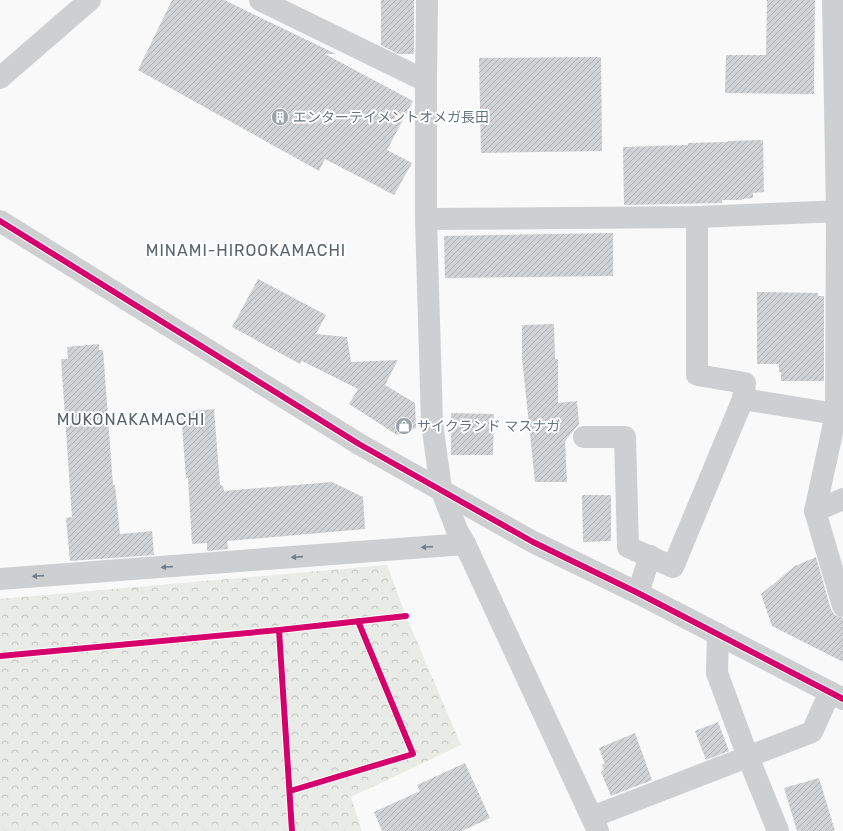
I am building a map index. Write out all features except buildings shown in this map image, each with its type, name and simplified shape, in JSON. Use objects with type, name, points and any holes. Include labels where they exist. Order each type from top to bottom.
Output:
[{"type":"street","points":[[0,78],[90,0]]},
{"type":"street","points":[[260,0],[426,81]]},
{"type":"street","points":[[0,221],[359,444],[441,489],[533,542],[638,593],[837,696],[812,732],[748,756],[595,824],[465,544],[457,530],[441,489],[432,423],[426,219],[427,0]]},
{"type":"street","points":[[833,0],[840,211],[836,414],[815,511],[843,606]]},
{"type":"street","points":[[426,219],[697,217],[840,211]]},
{"type":"street","points":[[584,437],[625,437],[628,547],[673,567],[743,399],[745,383],[697,375],[697,217]]},
{"type":"street","points":[[743,399],[836,414]]},
{"type":"street","points":[[815,511],[843,500]]},
{"type":"street","points":[[0,579],[465,544]]},
{"type":"street","points":[[638,593],[650,556]]},
{"type":"street","points":[[718,634],[716,673],[778,831]]},
{"type":"green space","points":[[387,565],[406,616],[461,745],[351,797],[362,831],[0,831],[0,599]]},
{"type":"cycle path","points":[[0,221],[359,444],[533,542],[638,593],[843,699]]},
{"type":"cycle path","points":[[292,831],[279,630],[406,616]]},
{"type":"cycle path","points":[[290,791],[413,754],[358,621]]},
{"type":"cycle path","points":[[0,656],[279,630]]},
{"type":"place","name":"エンターテイメントオメガ長田","points":[[280,117]]},
{"type":"place","name":"サイクランド マスナガ","points":[[404,426]]},
{"type":"district","name":"MINAMI-HIROOKAMACHI","points":[[246,250]]},
{"type":"district","name":"MUKONAKAMACHI","points":[[131,419]]}]
